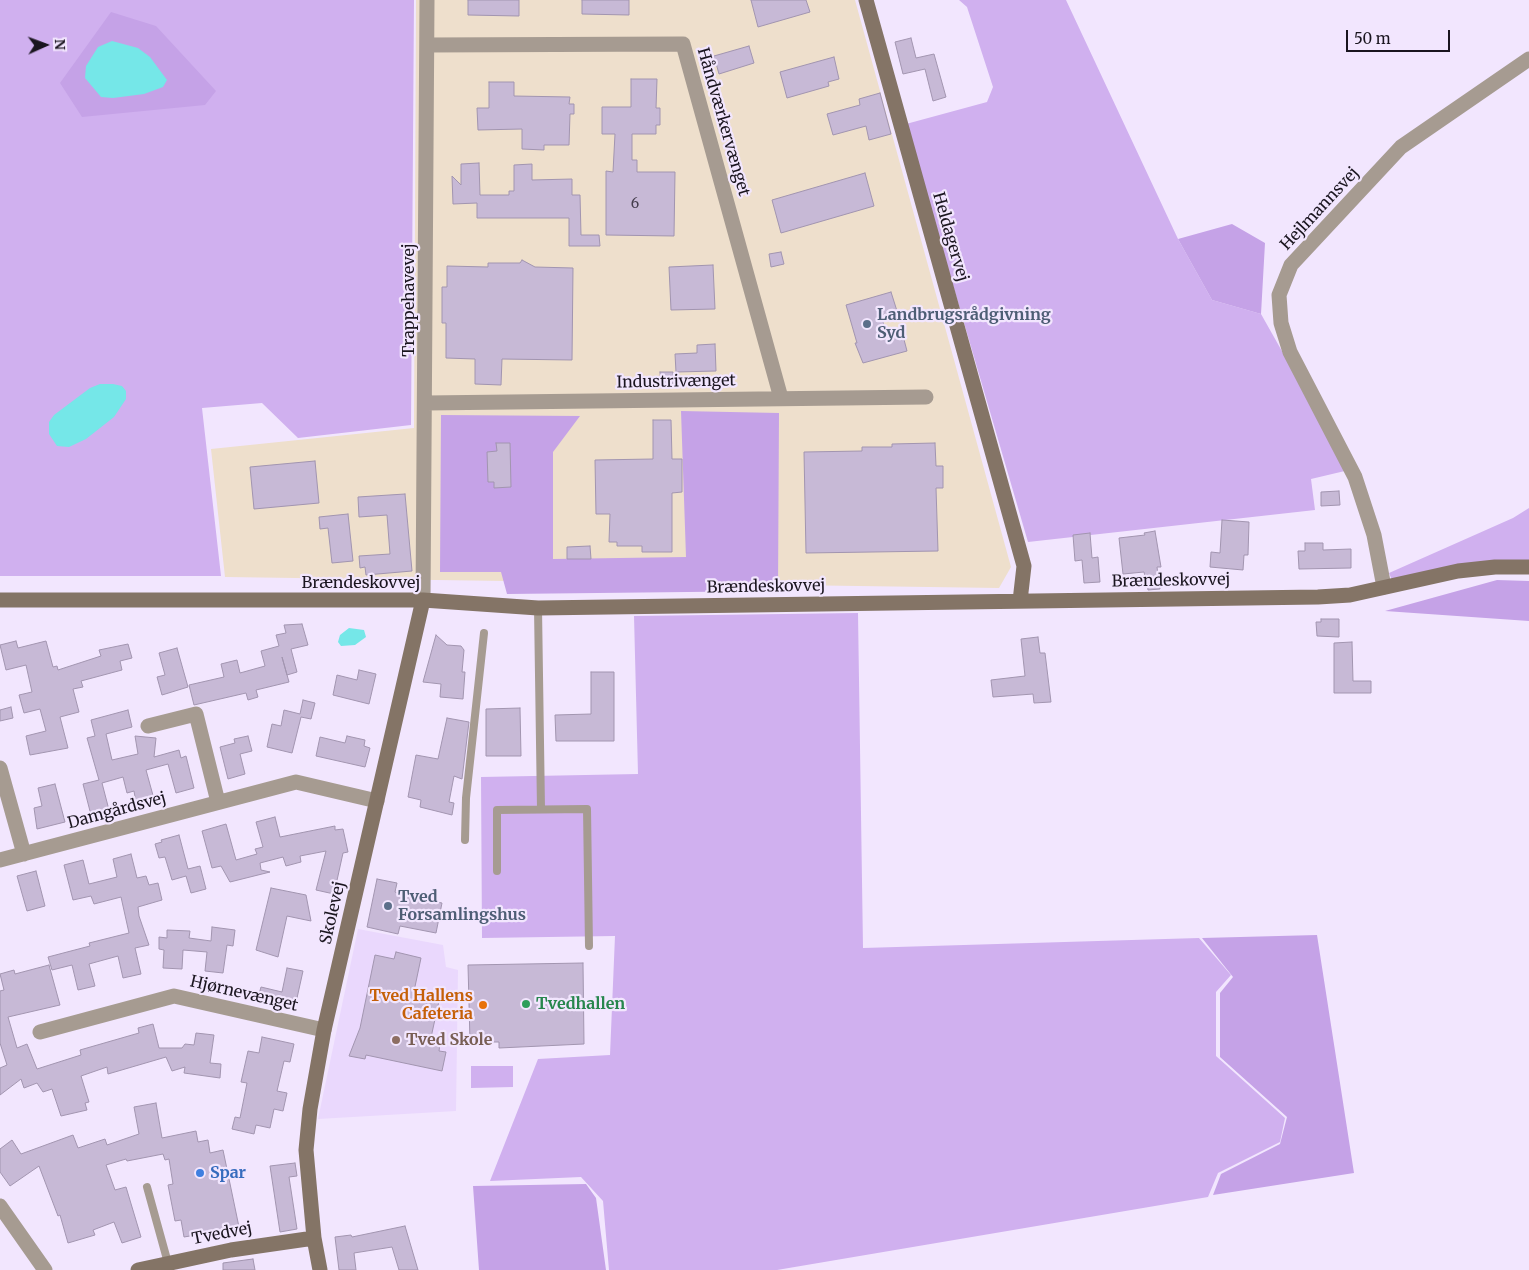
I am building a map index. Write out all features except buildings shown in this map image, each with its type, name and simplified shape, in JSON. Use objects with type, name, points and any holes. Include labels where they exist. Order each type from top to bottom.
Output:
[{"type":"street","name":"Trappehavevej","points":[[423,600],[428,0]]},
{"type":"street","name":"Heldagervej","points":[[866,0],[1024,566],[1020,601]]},
{"type":"street","name":"Håndværkervænget","points":[[427,45],[683,44],[782,398]]},
{"type":"street","name":"Hejlmannsvej","points":[[1384,587],[1374,535],[1355,477],[1290,352],[1281,323],[1280,295],[1291,265],[1401,147],[1529,59]]},
{"type":"street","name":"Industrivænget","points":[[426,403],[926,397]]},
{"type":"street","name":"Brændeskovvej","points":[[0,600],[423,600],[538,608],[1318,596],[1350,595],[1458,571],[1495,567],[1529,568]]},
{"type":"street","name":"Skolevej","points":[[320,1270],[314,1238],[306,1150],[310,1109],[324,1030],[423,600]]},
{"type":"street","points":[[148,726],[196,714],[218,802]]},
{"type":"street","points":[[0,768],[24,854]]},
{"type":"street","name":"Damgårdsvej","points":[[0,860],[296,782],[377,801]]},
{"type":"street","name":"Hjørnevænget","points":[[40,1032],[174,996],[324,1030]]},
{"type":"street","points":[[0,1206],[46,1270]]},
{"type":"street","name":"Tvedvej","points":[[138,1270],[231,1250],[314,1238]]},
{"type":"lane","points":[[538,608],[541,809]]},
{"type":"lane","points":[[465,840],[466,798],[484,633]]},
{"type":"lane","points":[[498,871],[497,810],[587,809],[589,946]]},
{"type":"lane","points":[[147,1187],[168,1263]]},
{"type":"shaded area","points":[[0,0],[414,0],[411,425],[298,438],[262,403],[202,408],[221,576],[0,576]]},
{"type":"shaded area","points":[[416,0],[855,0],[1011,567],[999,588],[225,577],[211,449],[414,428]]},
{"type":"shaded area","points":[[959,0],[1066,0],[1178,239],[1212,300],[1261,314],[1349,470],[1311,479],[1315,510],[1028,542],[906,124],[987,102],[993,87],[967,7]]},
{"type":"shaded area","points":[[111,12],[156,26],[216,91],[205,105],[82,117],[60,83]]},
{"type":"shaded area","points":[[112,41],[138,48],[150,57],[167,80],[163,87],[144,94],[113,98],[101,97],[85,78],[86,66],[98,47]]},
{"type":"shaded area","points":[[1232,224],[1265,243],[1261,314],[1212,300],[1178,239]]},
{"type":"shaded area","points":[[100,384],[122,386],[126,391],[126,399],[114,417],[86,439],[69,447],[57,446],[49,434],[49,422],[54,415],[90,388]]},
{"type":"shaded area","points":[[681,411],[779,413],[778,591],[507,594],[501,572],[440,572],[441,415],[580,416],[553,452],[553,559],[686,557]]},
{"type":"shaded area","points":[[1529,508],[1529,565],[1392,580],[1389,573],[1513,518]]},
{"type":"shaded area","points":[[1497,580],[1529,581],[1529,621],[1385,611]]},
{"type":"shaded area","points":[[858,613],[863,948],[1199,938],[1231,975],[1216,992],[1216,1056],[1285,1118],[1280,1142],[1218,1173],[1208,1197],[777,1270],[609,1270],[603,1201],[581,1177],[490,1181],[538,1059],[610,1055],[615,936],[482,938],[481,777],[638,774],[634,616]]},
{"type":"shaded area","points":[[349,628],[364,630],[366,637],[355,645],[341,646],[338,642],[340,635]]},
{"type":"shaded area","name":"Tved Skole","points":[[358,929],[443,945],[446,967],[458,970],[456,1111],[318,1119]]},
{"type":"shaded area","points":[[1317,935],[1354,1173],[1213,1195],[1221,1174],[1280,1144],[1287,1117],[1220,1057],[1220,993],[1233,977],[1202,938]]},
{"type":"shaded area","points":[[471,1066],[513,1066],[513,1087],[471,1088]]},
{"type":"shaded area","points":[[586,1184],[596,1198],[606,1270],[479,1270],[473,1186]]},
{"type":"place","name":"Landbrugsrådgivning Syd","points":[[867,324]]},
{"type":"place","name":"Tved Forsamlingshus","points":[[388,906]]},
{"type":"place","name":"Tvedhallen","points":[[526,1004]]},
{"type":"place","name":"Tved Hallens Cafeteria","points":[[483,1005]]},
{"type":"place","name":"Tved Skole","points":[[396,1040]]},
{"type":"place","name":"Spar","points":[[200,1173]]}]
